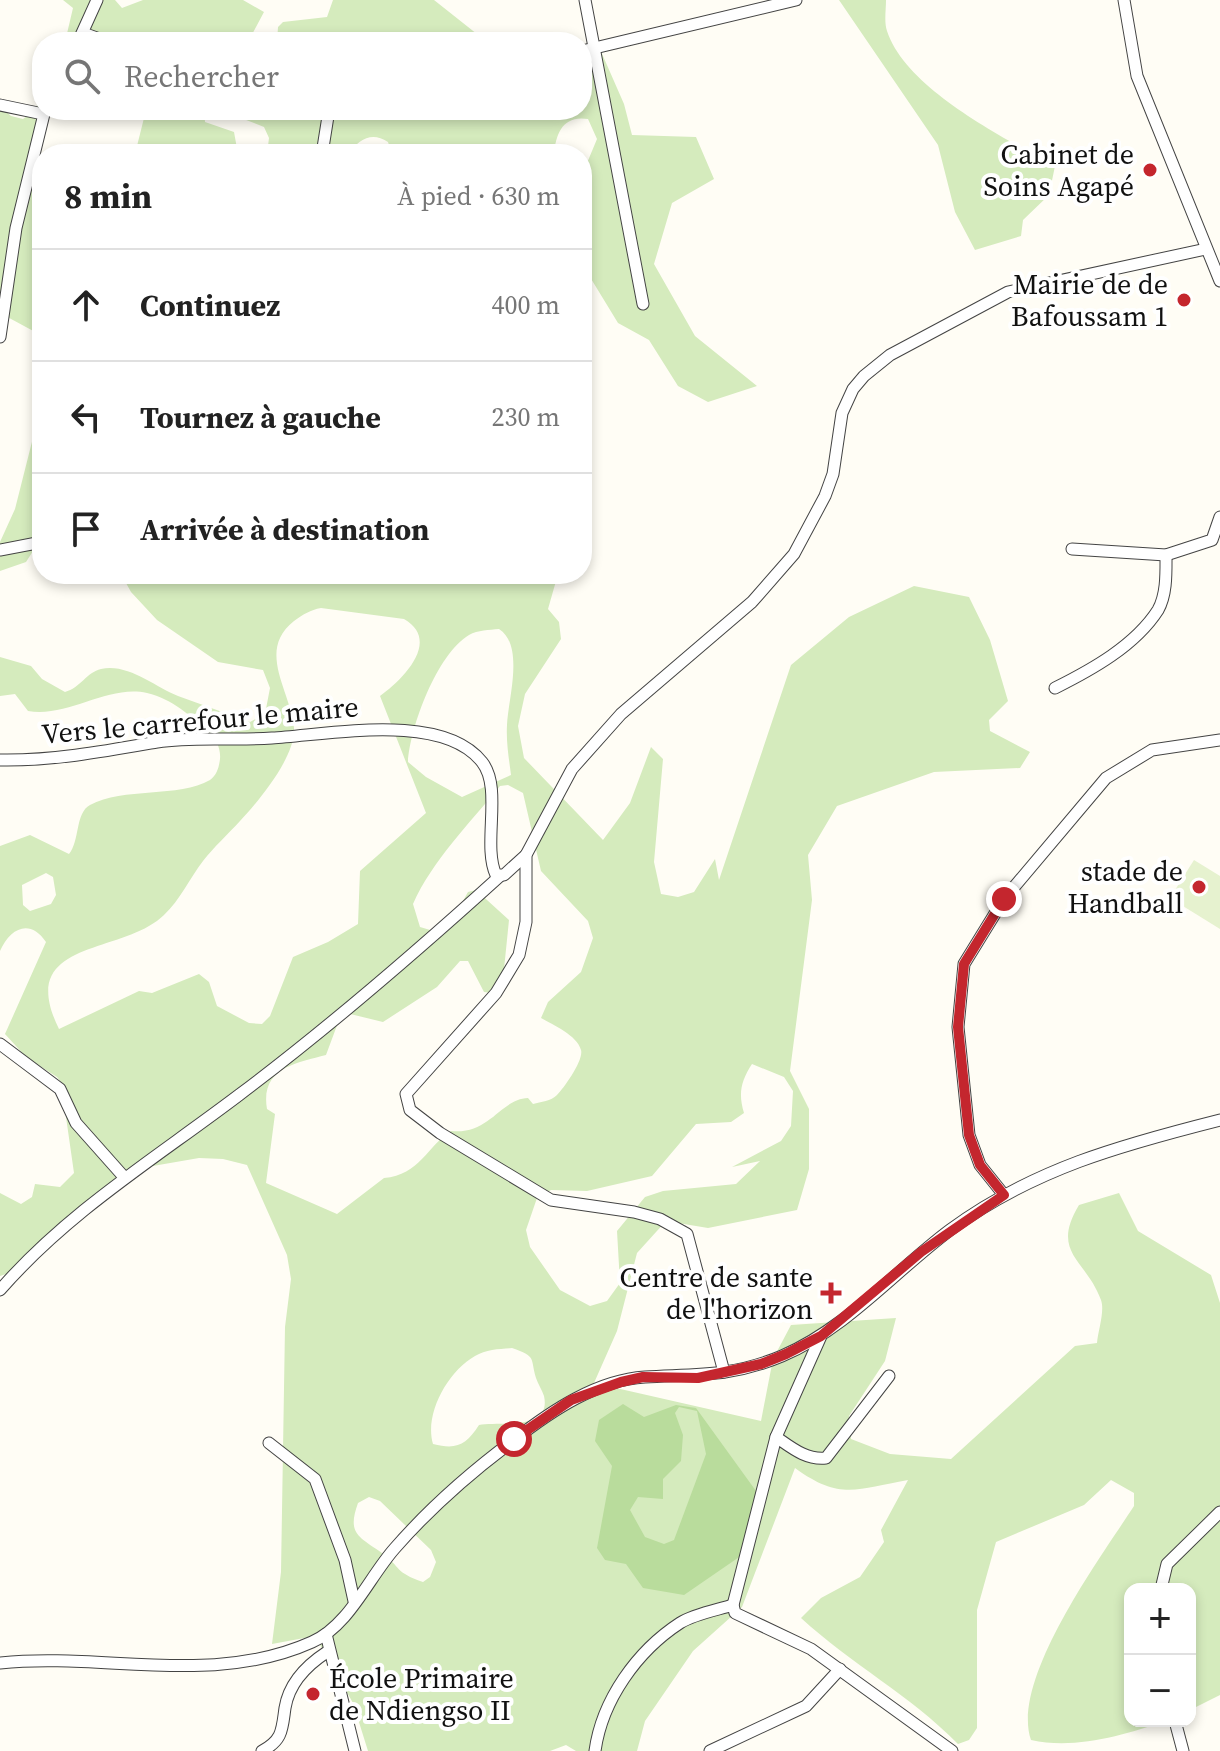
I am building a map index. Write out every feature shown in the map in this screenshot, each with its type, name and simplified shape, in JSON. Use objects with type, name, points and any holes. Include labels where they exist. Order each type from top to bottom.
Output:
[{"type":"street","points":[[83,32],[97,0]]},
{"type":"street","points":[[585,0],[587,32]]},
{"type":"street","points":[[592,48],[796,0]]},
{"type":"street","points":[[1124,0],[1137,76],[1220,281]]},
{"type":"street","points":[[592,68],[643,304]]},
{"type":"street","points":[[0,105],[32,110]]},
{"type":"street","points":[[37,144],[42,120]]},
{"type":"street","points":[[324,144],[327,120]]},
{"type":"street","points":[[0,337],[14,242],[32,164]]},
{"type":"street","points":[[0,1290],[45,1242],[124,1177],[209,1118],[369,994],[526,855],[572,769],[591,747],[621,714],[752,602],[794,554],[825,496],[833,474],[842,413],[864,376],[890,355],[1008,292],[1206,249]]},
{"type":"street","points":[[1072,549],[1166,555],[1212,540],[1220,517]]},
{"type":"street","points":[[0,550],[32,544]]},
{"type":"street","points":[[1055,688],[1094,668],[1138,632],[1159,608],[1166,583],[1166,555]]},
{"type":"street","name":"Vers le carrefour le maire","points":[[0,760],[122,750],[188,739],[274,738],[356,729],[397,730],[434,737],[468,748],[484,764],[490,783],[493,871],[500,876]]},
{"type":"street","points":[[1004,1195],[980,1165],[969,1135],[958,1027],[964,964],[1004,899],[1106,778],[1132,758],[1152,750],[1220,740]]},
{"type":"street","points":[[526,855],[526,922],[519,955],[496,993],[441,1057],[414,1083],[406,1101],[410,1110],[440,1133],[551,1200],[634,1212],[660,1219],[687,1234],[724,1372]]},
{"type":"street","points":[[0,1044],[60,1089],[70,1103],[76,1123],[124,1177]]},
{"type":"street","points":[[0,1663],[211,1667],[300,1646],[326,1634],[394,1548],[443,1499],[514,1439],[571,1400],[643,1377],[698,1378],[761,1364],[821,1336],[932,1244],[1004,1195],[1065,1164],[1220,1120]]},
{"type":"street","points":[[821,1336],[776,1437],[733,1605],[735,1613],[811,1649],[952,1751]]},
{"type":"street","points":[[776,1437],[801,1453],[826,1458],[889,1376]]},
{"type":"street","points":[[269,1443],[315,1479],[345,1560],[354,1601]]},
{"type":"street","points":[[1162,1583],[1167,1564],[1220,1512]]},
{"type":"street","points":[[595,1751],[607,1706],[651,1646],[682,1621],[733,1605]]},
{"type":"street","points":[[326,1634],[327,1652],[355,1751]]},
{"type":"street","points":[[262,1751],[274,1745],[282,1734],[285,1709],[298,1677],[327,1652]]},
{"type":"street","points":[[710,1751],[806,1706],[840,1669]]},
{"type":"street","points":[[1177,1727],[1183,1751]]},
{"type":"green space","points":[[63,0],[115,0],[122,8],[143,0],[243,0],[264,12],[253,32],[67,32],[73,8]]},
{"type":"green space","points":[[333,0],[434,0],[474,32],[278,32],[283,22],[327,17]]},
{"type":"green space","points":[[839,0],[886,0],[887,31],[914,73],[959,110],[1055,166],[1049,195],[1023,220],[1021,236],[975,250],[955,212],[938,145]]},
{"type":"green space","points":[[596,40],[624,104],[632,135],[696,137],[714,179],[672,203],[654,264],[695,336],[757,386],[708,402],[678,386],[649,340],[618,323],[592,280],[592,151],[597,139],[588,120],[592,120],[592,42]]},
{"type":"green space","points":[[0,106],[11,116],[23,119],[32,112],[32,120],[38,120],[27,184],[32,186],[32,330],[0,313]]},
{"type":"green space","points":[[144,120],[205,120],[234,132],[236,144],[138,144]]},
{"type":"green space","points":[[246,120],[572,120],[562,127],[556,144],[389,144],[371,137],[357,144],[268,144],[264,127]]},
{"type":"green space","points":[[32,442],[32,553],[26,562],[0,571],[0,542],[15,509]]},
{"type":"green space","points":[[127,584],[555,584],[548,609],[559,622],[561,639],[525,694],[518,726],[524,758],[603,840],[630,803],[651,747],[663,759],[654,862],[661,894],[678,897],[694,892],[715,859],[719,880],[791,665],[849,617],[914,586],[969,597],[990,640],[1008,701],[989,720],[990,731],[1030,752],[1020,768],[934,772],[837,806],[808,855],[812,900],[790,1071],[809,1109],[809,1169],[797,1210],[708,1228],[666,1221],[637,1253],[617,1331],[594,1383],[761,1421],[773,1359],[791,1325],[896,1318],[885,1361],[849,1416],[851,1439],[890,1454],[951,1459],[1075,1346],[1097,1343],[1101,1300],[1069,1245],[1068,1234],[1079,1205],[1119,1193],[1138,1231],[1211,1275],[1220,1303],[1220,1695],[1196,1707],[1196,1583],[1124,1583],[1124,1727],[1146,1727],[1082,1742],[1031,1740],[1028,1715],[1034,1685],[1046,1653],[1081,1587],[1134,1506],[1134,1493],[1111,1480],[1084,1505],[996,1542],[977,1610],[977,1728],[969,1740],[958,1744],[940,1726],[801,1618],[821,1598],[860,1577],[884,1542],[881,1530],[908,1480],[862,1489],[837,1489],[795,1468],[742,1607],[693,1651],[645,1721],[637,1751],[576,1751],[566,1745],[550,1751],[368,1751],[353,1703],[315,1636],[272,1644],[281,1572],[285,1327],[291,1279],[287,1255],[247,1165],[223,1159],[199,1158],[124,1171],[12,1272],[0,1276],[0,1193],[21,1204],[32,1197],[35,1184],[60,1187],[74,1173],[65,1087],[57,1077],[26,1057],[5,1034],[46,942],[33,930],[21,929],[9,937],[0,951],[0,846],[30,835],[69,854],[82,814],[90,805],[118,796],[197,786],[214,776],[220,755],[214,737],[195,720],[173,704],[147,693],[118,693],[58,710],[28,711],[15,694],[0,696],[0,657],[31,666],[42,679],[65,692],[96,671],[121,669],[178,696],[250,722],[265,714],[270,688],[263,670],[218,662],[157,620]],"holes":[[[321,608],[404,619],[415,628],[419,649],[407,670],[380,696],[426,813],[360,871],[358,924],[328,942],[293,957],[270,1016],[262,1024],[249,1023],[217,1006],[209,982],[199,974],[152,993],[139,991],[59,1029],[49,1000],[51,979],[61,964],[79,953],[146,928],[164,915],[203,861],[257,802],[283,764],[294,728],[277,658],[283,633],[304,614]],[[499,629],[507,637],[513,660],[507,731],[511,775],[462,797],[426,777],[408,762],[414,730],[427,692],[457,644],[480,631]],[[508,785],[523,793],[541,871],[588,921],[593,938],[581,972],[548,1002],[541,1018],[564,1031],[579,1045],[580,1060],[573,1074],[552,1099],[533,1104],[528,1098],[518,1100],[476,1128],[451,1131],[415,1166],[396,1176],[384,1178],[337,1214],[266,1183],[275,1114],[267,1109],[269,1084],[292,1065],[326,1055],[342,1012],[383,1022],[437,987],[460,961],[468,961],[484,992],[492,993],[503,979],[509,920],[476,890],[468,892],[451,922],[437,932],[420,927],[413,904],[464,828],[500,786]],[[46,873],[53,877],[56,895],[51,904],[30,911],[23,905],[22,885]],[[752,1064],[784,1077],[793,1091],[791,1126],[781,1141],[732,1167],[760,1161],[736,1184],[663,1191],[645,1197],[617,1231],[620,1283],[607,1301],[590,1306],[560,1290],[530,1247],[526,1230],[537,1198],[551,1190],[587,1191],[652,1176],[696,1124],[731,1122],[744,1113],[741,1093]],[[512,1348],[531,1358],[544,1396],[540,1415],[521,1422],[479,1425],[470,1437],[455,1446],[433,1444],[432,1420],[440,1394],[465,1363],[488,1351]],[[369,1497],[380,1501],[431,1550],[436,1562],[430,1577],[423,1582],[407,1575],[357,1533],[354,1522],[358,1503]]]},
{"type":"green space","name":"stade de Handball","points":[[1194,860],[1220,876],[1220,929],[1170,898]]},
{"type":"green space","points":[[623,1404],[644,1417],[676,1405],[696,1408],[756,1491],[745,1553],[684,1595],[643,1588],[626,1564],[605,1560],[597,1548],[612,1466],[595,1441],[599,1420]],"holes":[[[679,1407],[697,1411],[706,1454],[674,1540],[664,1544],[645,1537],[630,1510],[638,1497],[663,1499],[663,1479],[681,1461],[683,1435],[675,1413]]]},
{"type":"place","name":"Cabinet de Soins Agapé","points":[[1150,170]]},
{"type":"place","name":"Mairie de de Bafoussam 1","points":[[1184,300]]},
{"type":"place","name":"stade de Handball","points":[[1199,887]]},
{"type":"place","name":"Centre de sante de l'horizon","points":[[831,1293]]},
{"type":"place","name":"École Primaire de Ndiengso II","points":[[313,1694]]},
{"type":"route","points":[[514,1439],[571,1400],[621,1382],[643,1377],[698,1378],[761,1364],[786,1354],[821,1336],[921,1252],[1004,1195],[980,1165],[969,1135],[958,1027],[960,974],[974,943],[1004,899]]}]
